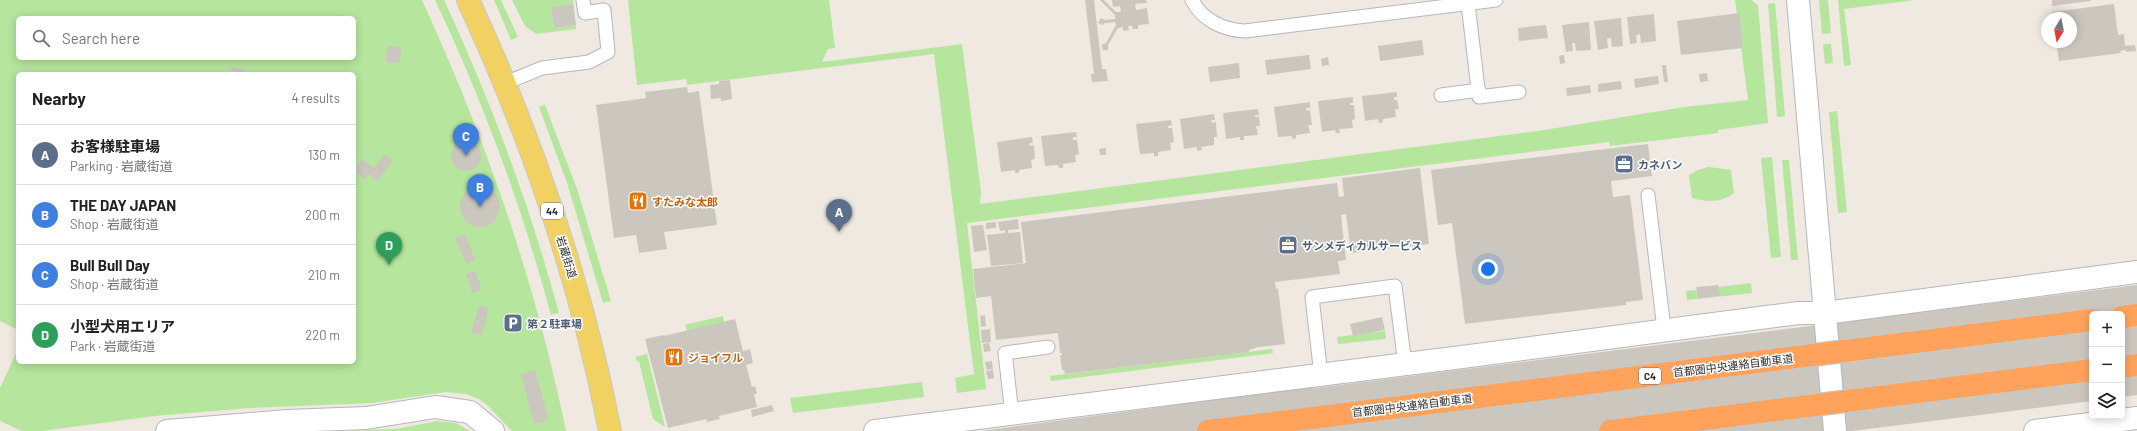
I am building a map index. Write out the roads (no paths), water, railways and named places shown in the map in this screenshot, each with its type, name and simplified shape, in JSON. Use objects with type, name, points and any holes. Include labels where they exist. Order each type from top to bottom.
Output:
[{"type":"highway","points":[[2125,317],[2137,315]]},
{"type":"highway","name":"首都圏中央連絡自動車道","points":[[1208,431],[2089,320]]},
{"type":"highway","points":[[2125,367],[2137,365]]},
{"type":"highway","points":[[1610,431],[2089,370]]},
{"type":"main road","name":"岩蔵街道","points":[[468,0],[546,193],[569,262],[588,328],[610,431]]},
{"type":"street","points":[[1798,0],[1835,431]]},
{"type":"street","points":[[875,431],[1405,365],[1664,329],[1799,313],[1825,313],[2137,272]]},
{"type":"street","points":[[167,431],[287,420],[366,418],[434,407],[470,412],[493,431]]},
{"type":"street","points":[[2035,431],[2137,418]]},
{"type":"lane","points":[[503,84],[542,68],[589,62],[608,52],[604,10],[585,13],[583,0]]},
{"type":"lane","points":[[1192,0],[1201,12],[1217,24],[1235,30],[1245,31],[1496,0]]},
{"type":"lane","points":[[1468,4],[1479,97],[1519,92]]},
{"type":"lane","points":[[1441,95],[1479,90]]},
{"type":"lane","points":[[1648,195],[1664,329]]},
{"type":"lane","points":[[1321,375],[1312,297],[1395,286],[1405,365]]},
{"type":"lane","points":[[1012,414],[1005,353],[1048,347]]},
{"type":"place","name":"Bull Bull Day","points":[[466,156]]},
{"type":"place","name":"カネバン","points":[[1624,164]]},
{"type":"place","name":"すたみな太郎","points":[[638,201]]},
{"type":"place","name":"THE DAY JAPAN","points":[[480,207]]},
{"type":"place","name":"お客様駐車場","points":[[839,232]]},
{"type":"place","name":"サンメディカルサービス","points":[[1288,245]]},
{"type":"place","name":"小型犬用エリア","points":[[389,265]]},
{"type":"place","name":"第２駐車場","points":[[513,323]]},
{"type":"place","name":"ジョイフル","points":[[674,357]]}]
